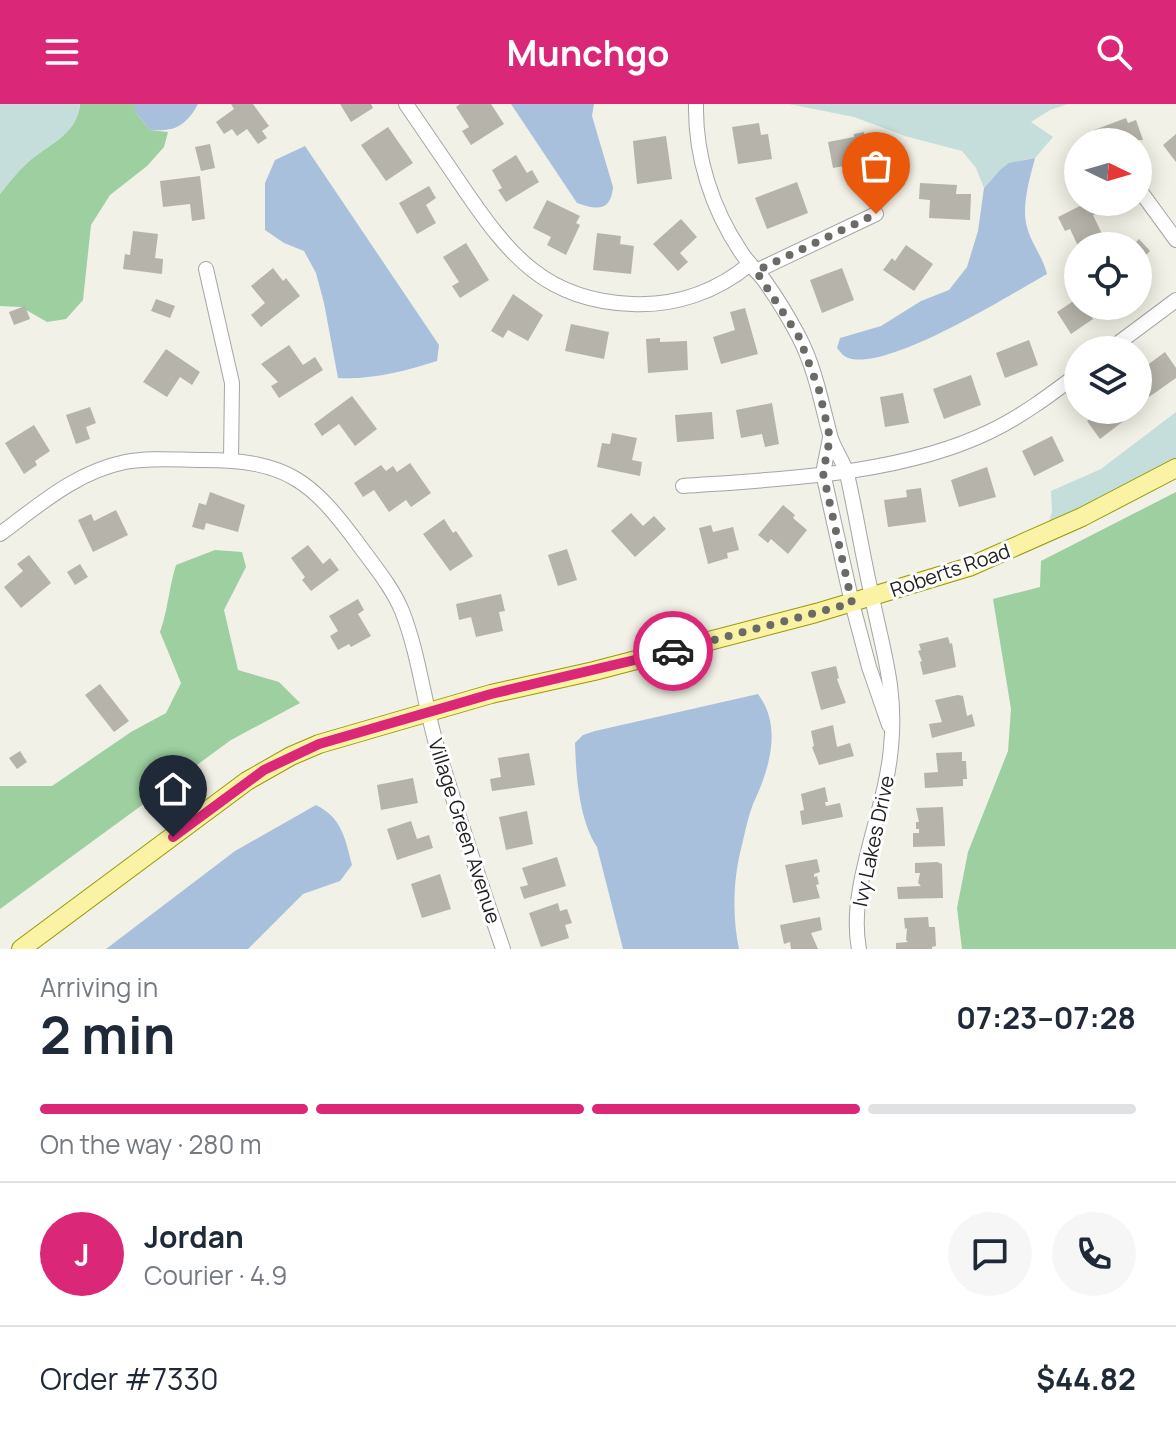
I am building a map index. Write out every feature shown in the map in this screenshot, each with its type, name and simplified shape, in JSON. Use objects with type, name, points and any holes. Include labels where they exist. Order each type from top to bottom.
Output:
[{"type":"main road","name":"Roberts Road","points":[[21,949],[264,770],[319,744],[852,603],[991,559],[1176,468]]},
{"type":"street","points":[[406,104],[497,236],[531,270],[560,288],[601,301],[661,304],[683,299],[876,214]]},
{"type":"street","points":[[696,104],[698,142],[710,191],[720,214],[799,337],[815,377],[830,438],[823,473]]},
{"type":"street","points":[[1152,207],[1176,240]]},
{"type":"street","points":[[206,269],[232,383],[231,460]]},
{"type":"street","points":[[1128,336],[1176,300]]},
{"type":"street","points":[[683,486],[823,473],[929,454],[965,442],[1016,417],[1064,384]]},
{"type":"street","name":"Ivy Lakes Drive","points":[[830,438],[846,470],[893,690],[886,787],[861,884],[857,919],[859,949]]},
{"type":"street","name":"Village Green Avenue","points":[[0,534],[68,484],[106,467],[147,459],[231,460],[268,466],[304,483],[330,506],[398,603],[411,642],[427,713],[503,949]]},
{"type":"street","name":"Ivy Lakes Drive","points":[[823,473],[852,603],[892,733]]},
{"type":"green space","points":[[80,104],[135,104],[135,112],[150,130],[168,132],[164,147],[147,166],[110,195],[91,225],[83,300],[66,319],[47,322],[21,307],[0,306],[0,194],[26,164],[67,132],[78,115]]},
{"type":"green space","points":[[1176,492],[1176,949],[962,949],[957,908],[968,852],[1008,751],[1011,709],[993,599],[1040,587],[1041,561]]},
{"type":"green space","points":[[215,550],[242,552],[246,567],[224,610],[238,670],[279,682],[300,703],[231,740],[0,909],[0,786],[52,786],[131,732],[166,713],[181,683],[160,632],[176,565]]},
{"type":"shaded area","points":[[0,104],[80,104],[78,115],[67,132],[26,164],[0,194]]},
{"type":"shaded area","points":[[789,104],[1068,104],[1050,110],[1031,122],[1053,137],[1035,158],[1006,167],[984,188],[976,168],[962,151],[905,136],[854,117]]},
{"type":"shaded area","points":[[1176,412],[1176,461],[1048,525],[1052,512],[1051,491],[1101,469]]},
{"type":"water","points":[[135,104],[198,104],[189,118],[178,126],[150,130],[135,112]]},
{"type":"water","points":[[511,104],[594,104],[592,116],[613,187],[606,205],[596,208],[577,203]]},
{"type":"water","points":[[305,146],[439,345],[437,361],[388,374],[338,378],[316,273],[304,251],[284,243],[265,230],[265,183],[275,160]]},
{"type":"water","points":[[1035,158],[1025,219],[1047,274],[916,344],[864,359],[842,354],[837,348],[840,338],[881,326],[921,301],[949,290],[967,267],[978,231],[984,188],[1009,163]]},
{"type":"water","points":[[758,694],[770,720],[771,749],[739,858],[734,910],[739,949],[623,949],[597,847],[582,810],[575,743],[583,735],[595,731]]},
{"type":"water","points":[[316,805],[337,823],[352,865],[340,881],[303,894],[248,949],[106,949],[235,851]]},
{"type":"building","points":[[231,104],[253,104],[269,126],[262,131],[267,138],[258,144],[247,129],[237,136],[232,129],[224,134],[216,122],[234,109]]},
{"type":"building","points":[[340,104],[371,104],[373,108],[351,122]]},
{"type":"building","points":[[460,104],[491,104],[504,124],[471,145],[462,131],[469,127],[456,107]]},
{"type":"building","points":[[1126,118],[1128,123],[1136,120],[1139,128],[1099,128]]},
{"type":"building","points":[[759,123],[761,135],[768,134],[772,159],[738,164],[732,127]]},
{"type":"building","points":[[388,127],[413,163],[386,181],[361,145]]},
{"type":"building","points":[[864,132],[872,172],[857,175],[855,164],[833,168],[828,142]]},
{"type":"building","points":[[1176,134],[1176,162],[1163,145]]},
{"type":"building","points":[[666,136],[672,179],[637,184],[633,141]]},
{"type":"building","points":[[210,144],[215,168],[201,171],[195,147]]},
{"type":"building","points":[[516,155],[527,173],[532,170],[539,182],[506,202],[498,190],[502,188],[492,170]]},
{"type":"building","points":[[200,176],[205,219],[192,221],[190,204],[163,207],[160,181]]},
{"type":"building","points":[[797,182],[808,213],[767,229],[755,198]]},
{"type":"building","points":[[920,183],[957,185],[956,194],[971,194],[970,220],[929,218],[930,200],[919,199]]},
{"type":"building","points":[[429,186],[436,198],[426,205],[436,223],[417,234],[399,203]]},
{"type":"building","points":[[547,200],[580,216],[576,223],[580,225],[566,255],[547,245],[551,237],[533,228]]},
{"type":"building","points":[[1064,214],[1093,216],[1101,232],[1065,231],[1058,217]]},
{"type":"building","points":[[681,219],[697,237],[680,253],[688,262],[678,271],[653,244]]},
{"type":"building","points":[[133,231],[158,234],[155,258],[163,259],[162,274],[123,269],[125,254],[130,255]]},
{"type":"building","points":[[597,233],[621,236],[620,244],[634,246],[631,274],[593,270]]},
{"type":"building","points":[[466,243],[489,280],[460,298],[452,286],[459,282],[443,257]]},
{"type":"building","points":[[906,245],[933,264],[914,291],[883,270],[892,258],[895,261]]},
{"type":"building","points":[[273,268],[283,281],[286,278],[300,296],[261,327],[251,315],[265,303],[251,286]]},
{"type":"building","points":[[842,268],[854,300],[822,313],[810,280]]},
{"type":"building","points":[[513,294],[543,315],[528,341],[508,330],[503,338],[491,331]]},
{"type":"building","points":[[156,299],[175,306],[170,318],[151,311]]},
{"type":"building","points":[[25,306],[30,319],[14,325],[9,312]]},
{"type":"building","points":[[1064,307],[1064,320],[1092,320],[1071,334],[1057,312]]},
{"type":"building","points":[[745,308],[758,354],[721,364],[713,337],[735,330],[730,312]]},
{"type":"building","points":[[571,324],[609,332],[604,359],[565,351]]},
{"type":"building","points":[[660,338],[660,342],[687,341],[688,370],[648,373],[646,339]]},
{"type":"building","points":[[1029,340],[1038,365],[1005,378],[996,353]]},
{"type":"building","points":[[289,345],[303,365],[315,357],[323,370],[279,398],[271,386],[278,382],[261,364]]},
{"type":"building","points":[[166,349],[200,372],[192,385],[180,377],[167,397],[143,382]]},
{"type":"building","points":[[1165,352],[1176,368],[1176,378],[1152,395],[1152,362]]},
{"type":"building","points":[[971,375],[981,405],[944,419],[933,389]]},
{"type":"building","points":[[903,393],[909,423],[885,427],[880,397]]},
{"type":"building","points":[[352,396],[377,429],[355,446],[339,424],[322,436],[314,424]]},
{"type":"building","points":[[772,403],[779,444],[765,447],[762,434],[741,438],[736,410]]},
{"type":"building","points":[[90,407],[96,423],[86,427],[90,439],[76,444],[66,415]]},
{"type":"building","points":[[712,412],[714,439],[677,442],[675,415]]},
{"type":"building","points":[[1089,424],[1120,424],[1100,439]]},
{"type":"building","points":[[34,425],[50,451],[35,461],[37,465],[24,474],[5,443]]},
{"type":"building","points":[[612,433],[637,438],[632,460],[642,462],[640,476],[597,467],[602,443],[610,444]]},
{"type":"building","points":[[1052,436],[1064,461],[1034,476],[1022,451]]},
{"type":"building","points":[[410,463],[431,493],[411,507],[406,500],[389,512],[374,490],[363,497],[354,483],[381,465],[386,471],[393,466],[397,472]]},
{"type":"building","points":[[987,467],[996,497],[959,507],[951,480]]},
{"type":"building","points":[[921,488],[926,522],[888,527],[884,500],[907,497],[906,490]]},
{"type":"building","points":[[210,492],[245,505],[238,532],[206,523],[204,530],[192,527],[199,503],[206,505]]},
{"type":"building","points":[[783,505],[807,530],[788,554],[771,539],[768,543],[758,535]]},
{"type":"building","points":[[116,510],[128,535],[93,552],[78,520],[91,514],[94,521]]},
{"type":"building","points":[[631,513],[643,526],[654,516],[666,529],[635,557],[611,531]]},
{"type":"building","points":[[444,519],[473,556],[450,571],[423,534]]},
{"type":"building","points":[[711,525],[713,532],[733,527],[739,550],[727,553],[728,558],[708,564],[699,528]]},
{"type":"building","points":[[308,545],[323,564],[330,558],[339,570],[311,591],[291,558]]},
{"type":"building","points":[[567,549],[577,580],[558,586],[548,555]]},
{"type":"building","points":[[29,555],[51,583],[21,608],[4,587],[23,571],[17,564]]},
{"type":"building","points":[[80,564],[88,577],[75,585],[67,572]]},
{"type":"building","points":[[501,594],[505,611],[499,612],[503,631],[476,637],[471,617],[459,620],[456,604]]},
{"type":"building","points":[[358,599],[364,610],[358,614],[371,636],[338,650],[330,636],[338,631],[329,616]]},
{"type":"building","points":[[948,637],[956,667],[923,675],[919,644]]},
{"type":"building","points":[[836,666],[837,679],[846,703],[821,710],[811,672]]},
{"type":"building","points":[[100,684],[129,721],[114,732],[85,695]]},
{"type":"building","points":[[963,696],[967,716],[972,714],[975,726],[932,738],[929,724],[942,722],[935,700]]},
{"type":"building","points":[[833,725],[837,747],[850,743],[854,756],[819,765],[812,747],[811,731]]},
{"type":"building","points":[[20,751],[27,762],[17,769],[9,758]]},
{"type":"building","points":[[962,752],[967,779],[963,779],[963,786],[925,788],[924,773],[938,772],[936,753]]},
{"type":"building","points":[[529,753],[535,785],[492,791],[490,779],[501,777],[498,758]]},
{"type":"building","points":[[413,778],[418,803],[381,810],[377,785]]},
{"type":"building","points":[[825,787],[826,806],[840,803],[843,817],[802,825],[800,811],[804,810],[801,794]]},
{"type":"building","points":[[943,807],[945,846],[913,847],[913,833],[919,833],[916,829],[916,822],[919,822],[916,808]]},
{"type":"building","points":[[527,811],[533,844],[506,850],[499,817]]},
{"type":"building","points":[[411,821],[417,839],[429,835],[433,848],[397,860],[387,829]]},
{"type":"building","points":[[557,857],[566,886],[524,899],[520,887],[528,885],[522,868]]},
{"type":"building","points":[[817,859],[820,872],[814,877],[817,876],[820,898],[793,903],[785,865]]},
{"type":"building","points":[[915,863],[942,864],[943,898],[898,899],[897,887],[921,886],[918,883],[920,873],[915,873]]},
{"type":"building","points":[[440,874],[451,909],[422,918],[411,884]]},
{"type":"building","points":[[558,903],[560,911],[567,909],[572,923],[565,925],[569,938],[541,947],[529,913]]},
{"type":"building","points":[[820,917],[822,930],[811,933],[818,949],[791,949],[790,942],[784,944],[780,925]]},
{"type":"building","points":[[928,917],[929,927],[935,927],[936,946],[932,949],[896,949],[896,943],[908,942],[904,918]]},
{"type":"way so far","points":[[673,651],[852,603],[823,473],[830,438],[819,390],[799,337],[756,271],[876,214]]},
{"type":"route","points":[[173,837],[264,770],[319,744],[491,694],[673,651]]}]
